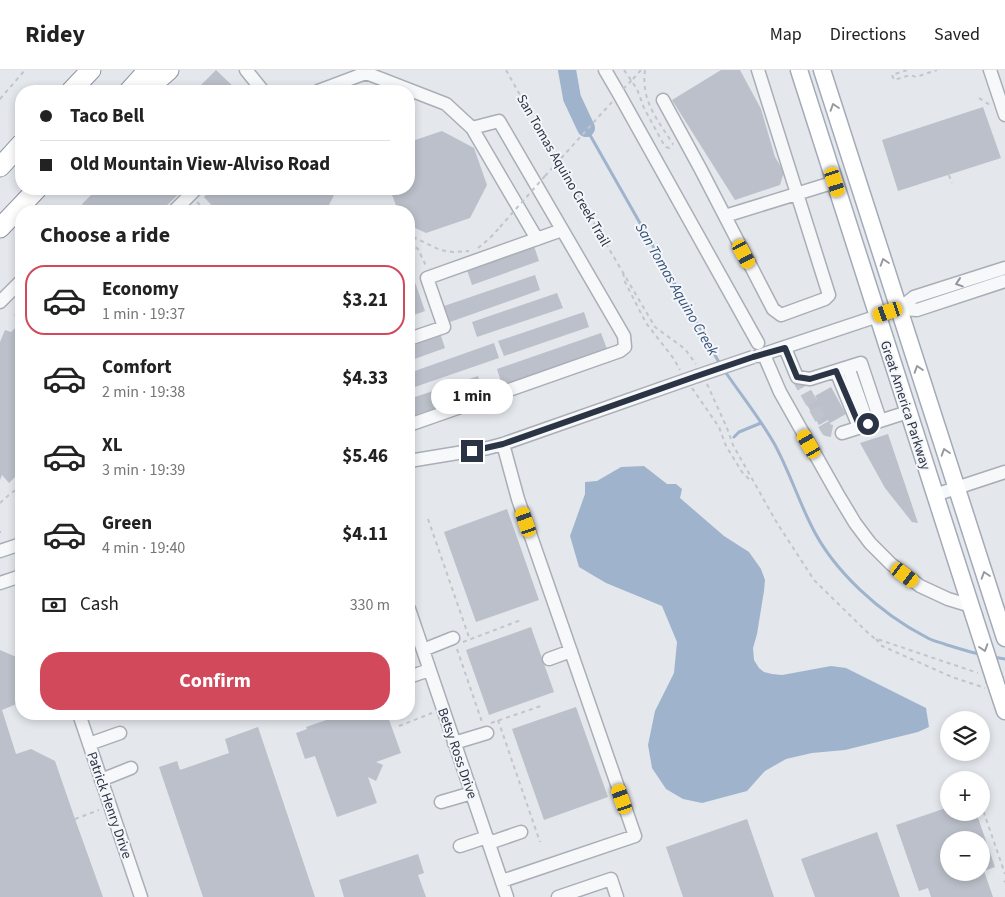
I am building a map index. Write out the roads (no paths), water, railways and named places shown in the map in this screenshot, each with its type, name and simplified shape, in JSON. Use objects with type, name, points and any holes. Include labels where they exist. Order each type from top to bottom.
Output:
[{"type":"highway","points":[[72,85],[84,70]]},
{"type":"highway","points":[[77,85],[91,70]]},
{"type":"highway","points":[[134,85],[148,70]]},
{"type":"highway","points":[[152,85],[169,70]]},
{"type":"highway","points":[[0,167],[15,151]]},
{"type":"highway","points":[[22,205],[33,195]]},
{"type":"highway","points":[[0,228],[15,212]]},
{"type":"main road","name":"Great America Parkway","points":[[799,70],[972,611],[992,683],[1005,711]]},
{"type":"main road","name":"Great America Parkway","points":[[822,70],[1000,615],[1005,638]]},
{"type":"street","points":[[246,70],[258,85]]},
{"type":"street","points":[[605,70],[780,392],[855,523],[890,564],[920,586],[972,611]]},
{"type":"street","points":[[663,100],[772,310],[781,314],[825,299],[830,294],[758,70]]},
{"type":"street","points":[[990,70],[1005,115]]},
{"type":"street","points":[[334,85],[366,73],[397,85]]},
{"type":"street","points":[[415,92],[446,104],[472,128],[537,239]]},
{"type":"street","points":[[415,423],[620,351],[625,347],[624,336],[499,122],[472,128]]},
{"type":"street","points":[[724,216],[835,182]]},
{"type":"street","points":[[180,205],[190,195]]},
{"type":"street","points":[[415,337],[444,326],[427,278],[562,230]]},
{"type":"street","points":[[415,460],[503,444],[697,377],[758,352],[785,348],[899,309],[914,297],[1005,268]]},
{"type":"street","points":[[899,309],[917,310],[1005,281]]},
{"type":"street","points":[[0,302],[15,287]]},
{"type":"street","points":[[785,348],[797,377],[810,379],[861,363],[869,424]]},
{"type":"street","points":[[836,371],[869,424]]},
{"type":"street","points":[[842,433],[908,412]]},
{"type":"street","points":[[502,881],[635,836],[520,505],[503,444]]},
{"type":"street","points":[[935,495],[1005,472]]},
{"type":"street","points":[[0,551],[15,546]]},
{"type":"street","points":[[0,584],[15,578]]},
{"type":"street","name":"Betsy Ross Drive","points":[[415,638],[423,650],[507,897]]},
{"type":"street","points":[[423,650],[457,642]]},
{"type":"street","points":[[549,658],[571,651]]},
{"type":"street","points":[[415,675],[429,670]]},
{"type":"street","name":"Patrick Henry Drive","points":[[80,720],[142,897]]},
{"type":"street","points":[[454,743],[487,727]]},
{"type":"street","points":[[89,744],[120,733]]},
{"type":"street","points":[[101,780],[131,768]]},
{"type":"street","points":[[441,802],[472,793]]},
{"type":"street","points":[[460,846],[521,832]]},
{"type":"street","points":[[558,897],[611,879],[617,897]]},
{"type":"water","points":[[644,466],[667,484],[676,484],[682,489],[680,498],[724,536],[749,552],[761,569],[765,580],[764,591],[753,648],[754,660],[759,668],[764,672],[782,675],[831,666],[846,668],[926,708],[929,727],[918,732],[845,750],[812,753],[786,759],[765,771],[747,791],[702,803],[683,799],[666,789],[652,768],[648,745],[655,711],[674,673],[677,642],[662,606],[606,583],[579,567],[570,536],[585,494],[585,482],[597,481],[621,467]]},
{"type":"waterway","name":"San Tomas Aquino Creek","points":[[567,70],[572,98],[586,128]]},
{"type":"waterway","name":"San Tomas Aquino Creek","points":[[586,128],[720,364]]},
{"type":"waterway","name":"San Tomas Aquino Creek","points":[[724,370],[775,445],[820,542],[845,575],[876,604],[909,627],[933,640],[980,654]]},
{"type":"waterway","points":[[734,437],[739,432],[761,423]]},
{"type":"waterway","name":"San Tomas Aquino Creek","points":[[993,657],[1005,659]]},
{"type":"tunnel","points":[[797,377],[827,430],[842,433]]}]
